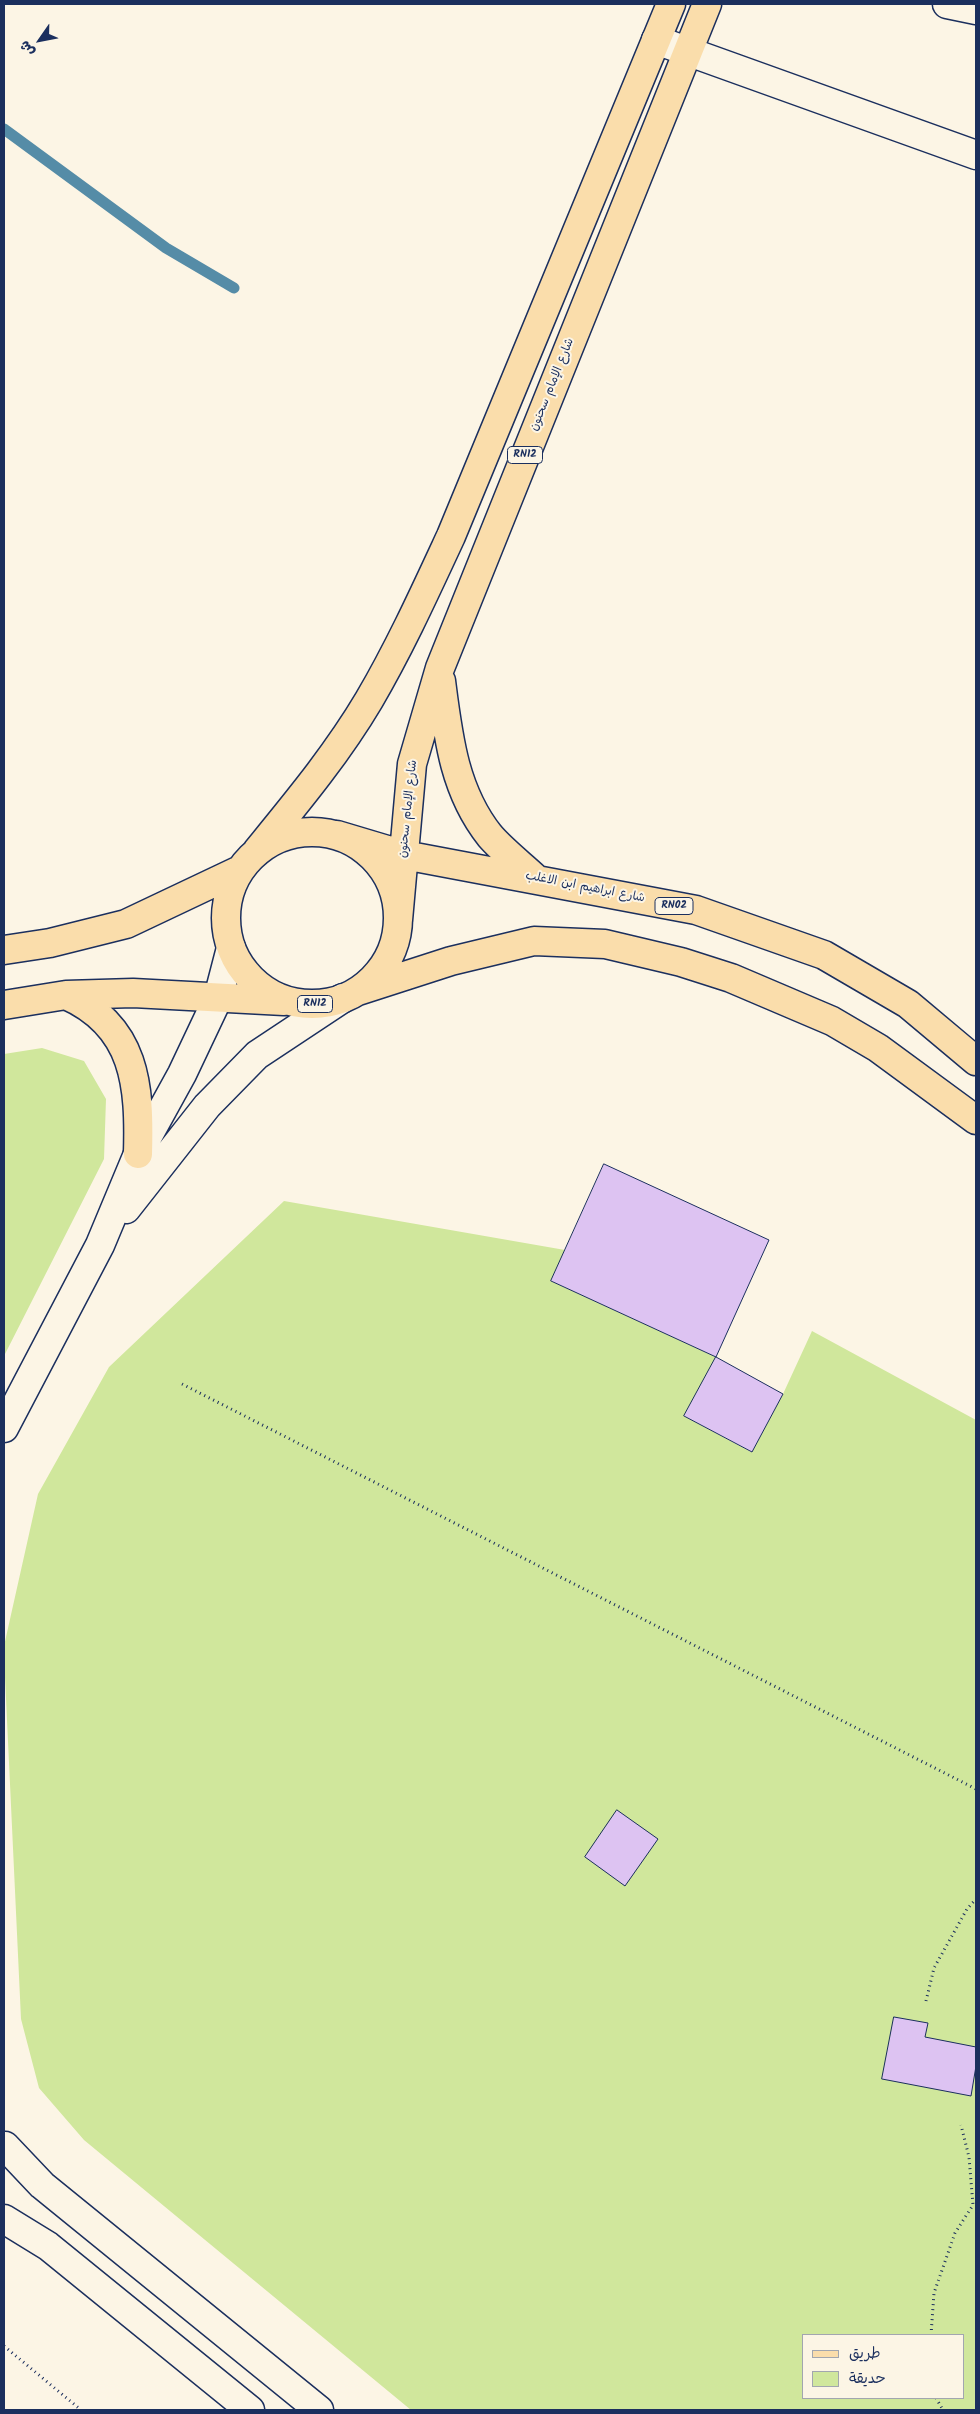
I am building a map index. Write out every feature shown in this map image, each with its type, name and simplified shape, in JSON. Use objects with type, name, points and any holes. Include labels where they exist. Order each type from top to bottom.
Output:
[{"type":"main road","name":"RN12","points":[[249,860],[282,837],[309,832],[337,835],[362,847],[382,867],[394,892],[398,920],[393,948],[379,972],[351,995],[317,1004],[290,1002],[265,990],[245,972],[231,948],[226,922],[229,894],[249,860],[315,780],[368,702],[412,622],[451,536],[671,4]]},
{"type":"main road","name":"شارع الإمام سحنون","points":[[398,920],[412,764],[440,668],[708,4]]},
{"type":"main road","points":[[440,668],[449,746],[465,794],[490,836],[535,878]]},
{"type":"main road","name":"شارع ابراهيم ابن الاغلب","points":[[337,835],[404,855],[535,878],[696,910],[824,955],[908,1004],[976,1061]]},
{"type":"main road","points":[[4,950],[50,943],[126,924],[249,860]]},
{"type":"main road","points":[[351,995],[451,961],[534,941],[605,944],[681,962],[731,978],[832,1021],[878,1048],[976,1120]]},
{"type":"main road","points":[[4,1005],[66,995],[133,994],[290,1002]]},
{"type":"main road","points":[[66,995],[95,1010],[112,1028],[126,1048],[135,1086],[139,1131],[138,1154]]},
{"type":"street","points":[[948,4],[976,10]]},
{"type":"street","points":[[656,40],[976,155]]},
{"type":"street","points":[[4,1428],[100,1245],[138,1154],[182,1074],[218,998],[231,948]]},
{"type":"street","points":[[100,1245],[166,1155],[207,1106],[250,1061],[351,995]]},
{"type":"street","points":[[4,2152],[54,2196],[319,2410]]},
{"type":"street","points":[[4,2219],[48,2246],[250,2410]]},
{"type":"path","points":[[182,1384],[976,1789]]},
{"type":"path","points":[[926,2001],[934,1968],[967,1910],[976,1899]]},
{"type":"path","points":[[931,2334],[934,2293],[955,2233],[973,2205],[969,2157],[961,2125]]},
{"type":"path","points":[[973,2205],[976,2208]]},
{"type":"path","points":[[4,2346],[81,2410]]},
{"type":"path","points":[[937,2399],[943,2410]]},
{"type":"green space","points":[[42,1048],[84,1061],[106,1099],[104,1159],[4,1356],[4,1054]]},
{"type":"green space","points":[[284,1201],[565,1250],[551,1281],[716,1357],[684,1416],[751,1452],[783,1394],[812,1331],[976,1420],[976,2410],[411,2410],[84,2140],[39,2088],[21,2019],[4,1646],[38,1494],[109,1367]]},
{"type":"building","points":[[604,1164],[769,1240],[716,1357],[551,1281]]},
{"type":"building","points":[[716,1357],[783,1394],[752,1452],[684,1416]]},
{"type":"building","points":[[617,1810],[658,1839],[625,1886],[585,1857]]},
{"type":"building","points":[[894,2017],[928,2023],[925,2037],[976,2047],[976,2066],[971,2096],[882,2079]]},
{"type":"waterway","points":[[4,129],[166,248],[234,288]]}]
